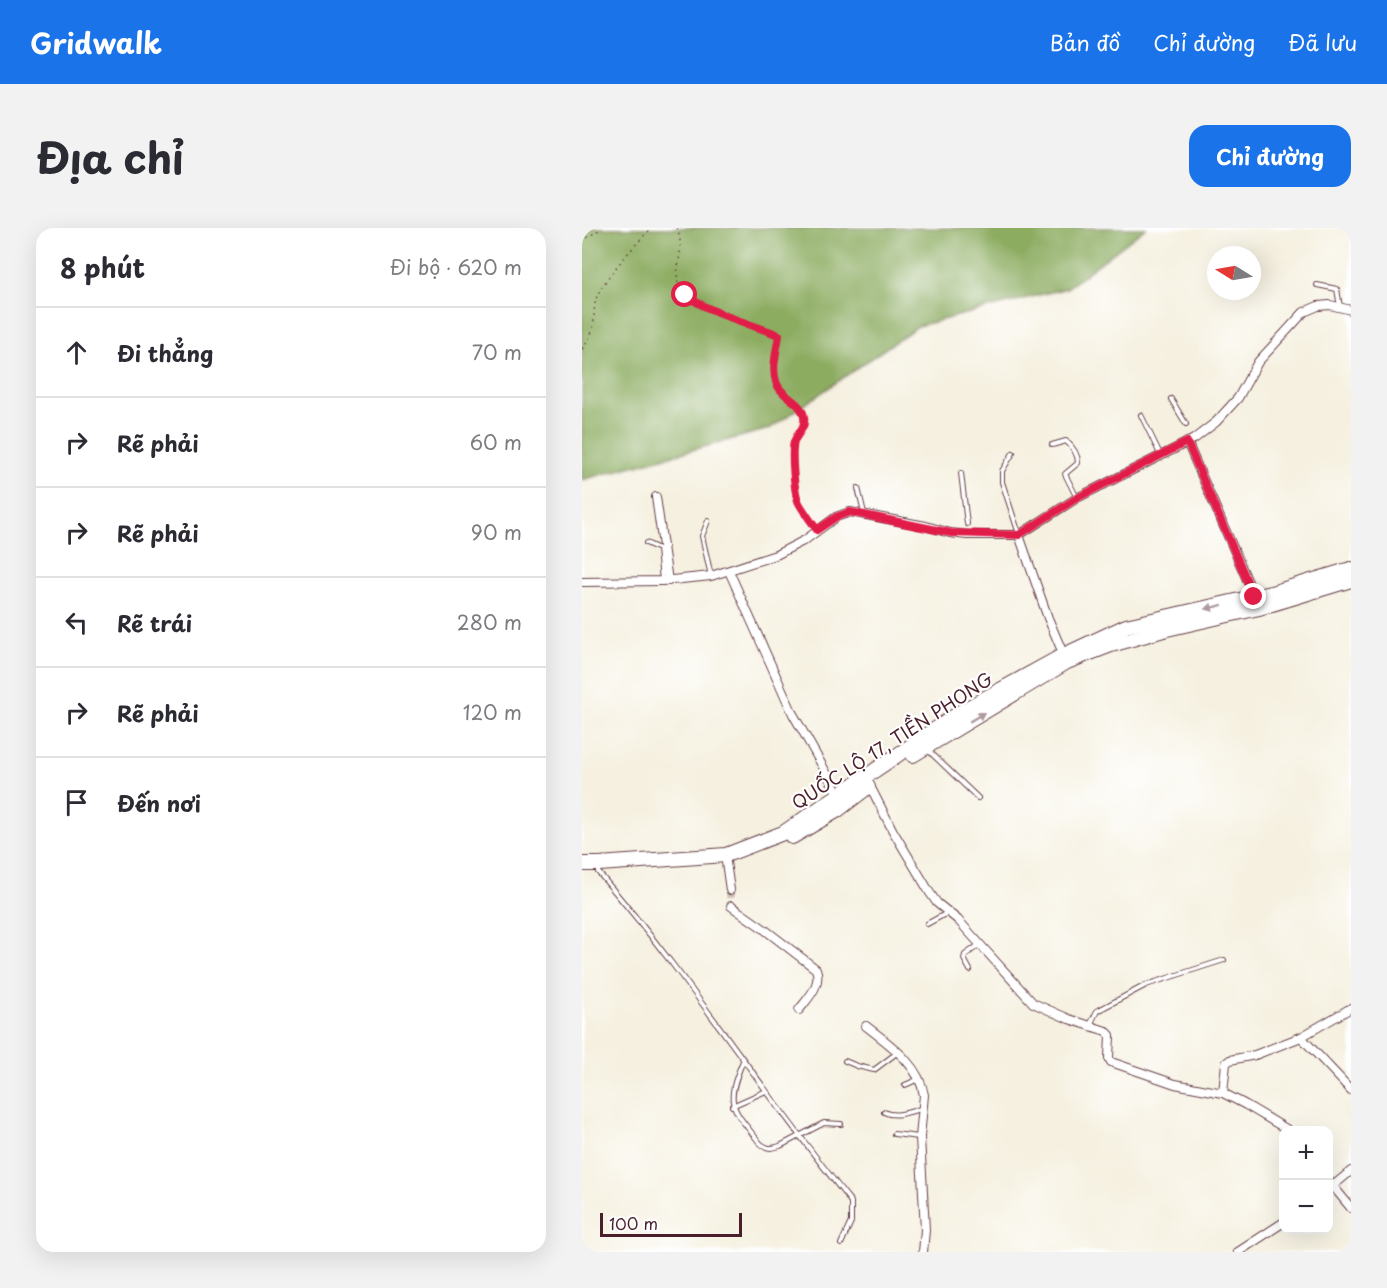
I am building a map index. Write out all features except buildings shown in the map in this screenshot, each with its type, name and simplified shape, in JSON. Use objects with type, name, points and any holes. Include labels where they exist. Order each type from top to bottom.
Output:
[{"type":"highway","name":"QUỐC LỘ 17, TIỀN PHONG","points":[[582,872],[705,866],[746,858],[806,830],[842,800],[962,711],[1066,659],[1257,602],[1351,569]]},
{"type":"highway","name":"QUỐC LỘ 17, TIỀN PHONG","points":[[1257,602],[1351,580]]},
{"type":"highway","name":"QUỐC LỘ 17, TIỀN PHONG","points":[[582,864],[726,855],[783,833],[870,786],[925,748],[1066,659]]},
{"type":"street","points":[[582,582],[665,581],[711,576],[776,555],[805,540],[836,517],[850,512],[967,532],[1019,535],[1077,498],[1161,455],[1216,422],[1238,398],[1258,362],[1304,312],[1318,306],[1351,310]]},
{"type":"street","points":[[1191,438],[1212,498],[1257,602]]},
{"type":"street","points":[[656,497],[665,581]]},
{"type":"street","points":[[1019,535],[1048,618],[1066,659]]},
{"type":"street","points":[[729,571],[805,739],[842,800]]},
{"type":"street","points":[[870,786],[893,831],[930,893],[938,903],[950,911],[1034,1003],[1070,1019],[1106,1031],[1110,1035],[1109,1058],[1111,1062],[1174,1084],[1223,1093],[1280,1126]]},
{"type":"street","points":[[726,862],[730,890]]},
{"type":"street","points":[[731,906],[774,935],[816,969],[819,975],[816,987],[799,1010]]},
{"type":"street","points":[[1223,1093],[1226,1063],[1230,1060],[1256,1055],[1300,1037],[1351,1008]]},
{"type":"street","points":[[866,1026],[898,1051],[920,1079],[924,1095],[920,1137],[925,1230],[923,1252]]},
{"type":"street","points":[[1300,1037],[1351,1090]]},
{"type":"street","points":[[1333,1184],[1351,1171]]},
{"type":"street","points":[[1333,1189],[1351,1208]]},
{"type":"street","points":[[1238,1252],[1279,1225]]},
{"type":"lane","points":[[1317,285],[1337,289],[1340,308]]},
{"type":"lane","points":[[1171,399],[1186,424]]},
{"type":"lane","points":[[1141,415],[1161,455]]},
{"type":"lane","points":[[1052,445],[1066,441],[1073,447],[1078,463],[1065,474],[1077,498]]},
{"type":"lane","points":[[1013,453],[1002,471],[1002,482],[1019,535]]},
{"type":"lane","points":[[961,473],[967,524]]},
{"type":"lane","points":[[858,488],[864,514]]},
{"type":"lane","points":[[708,521],[702,536],[711,576]]},
{"type":"lane","points":[[646,543],[658,549],[665,581]]},
{"type":"lane","points":[[925,748],[978,798]]},
{"type":"lane","points":[[598,872],[636,915],[678,969],[799,1137],[851,1202],[851,1222],[841,1244]]},
{"type":"lane","points":[[927,924],[950,911]]},
{"type":"lane","points":[[970,970],[964,959],[965,955],[980,945]]},
{"type":"lane","points":[[1089,1026],[1097,1011],[1146,985],[1224,960]]},
{"type":"lane","points":[[845,1060],[874,1070],[898,1051]]},
{"type":"lane","points":[[744,1060],[734,1083],[731,1096],[732,1106],[766,1148],[772,1149],[824,1123],[841,1124]]},
{"type":"lane","points":[[905,1085],[920,1079]]},
{"type":"lane","points":[[732,1106],[766,1091]]},
{"type":"lane","points":[[884,1112],[898,1115],[922,1109]]},
{"type":"lane","points":[[894,1134],[920,1137]]},
{"type":"path","points":[[582,241],[602,228]]},
{"type":"path","points":[[582,349],[592,334],[598,293],[652,228]]},
{"type":"path","points":[[677,228],[680,243],[678,283],[685,295],[698,304],[725,316],[779,335],[774,373],[778,386],[787,397],[798,404],[804,414],[801,431],[794,441],[795,488],[798,501],[817,530]]},
{"type":"green space","points":[[582,228],[1146,228],[1067,288],[918,326],[769,429],[582,480]]},
{"type":"tunnel","points":[[730,890],[731,906]]},
{"type":"route","points":[[685,295],[698,304],[725,316],[779,335],[774,373],[778,386],[787,397],[798,404],[804,414],[801,431],[794,441],[795,488],[798,501],[817,530],[836,517],[850,512],[951,533],[1019,535],[1077,498],[1187,442],[1254,597]]}]
